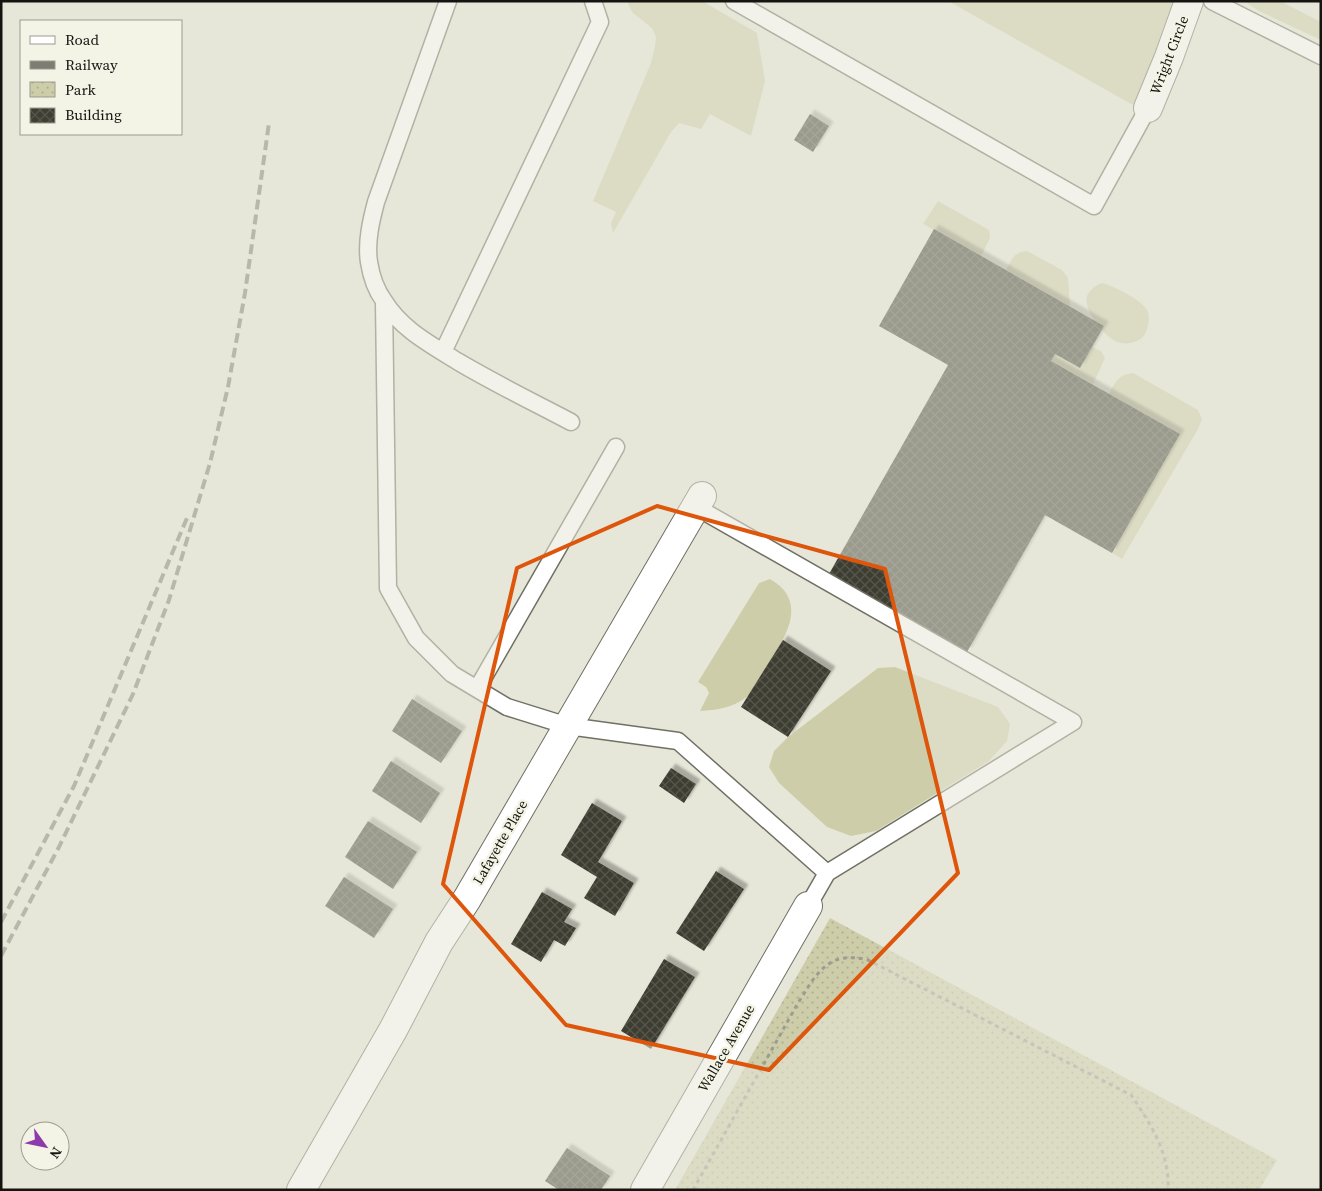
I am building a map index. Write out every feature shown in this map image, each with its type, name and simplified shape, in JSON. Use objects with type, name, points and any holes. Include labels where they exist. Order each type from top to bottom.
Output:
[{"type":"street","name":"Wright Circle","points":[[1148,108],[1189,1]]},
{"type":"street","name":"Lafayette Place","points":[[301,1190],[393,1030],[439,942],[472,891],[699,501]]},
{"type":"street","name":"Wallace Avenue","points":[[645,1190],[808,906]]},
{"type":"lane","points":[[448,1],[376,202],[369,235],[369,261],[374,282],[384,302],[401,322],[417,336],[480,374],[571,422]]},
{"type":"lane","points":[[443,352],[600,22],[593,1]]},
{"type":"lane","points":[[734,1],[1094,206],[1148,108]]},
{"type":"lane","points":[[1212,1],[1321,56]]},
{"type":"lane","points":[[384,302],[388,588],[416,638],[452,674],[507,707],[568,726],[678,741],[827,873]]},
{"type":"lane","points":[[477,689],[616,447]]},
{"type":"lane","points":[[699,501],[1073,722],[827,873],[808,906]]},
{"type":"path","points":[[693,1190],[815,976],[830,962],[843,957],[854,956],[868,960],[1131,1095],[1161,1146],[1166,1160],[1168,1190]]},
{"type":"highlighted area","points":[[657,506],[885,569],[958,873],[769,1070],[566,1025],[443,884],[517,568]]},
{"type":"green space","points":[[627,1],[702,1],[757,33],[765,81],[751,136],[710,114],[701,129],[679,123],[671,132],[613,233],[611,223],[616,212],[593,201],[651,63],[656,37],[652,28],[632,12]]},
{"type":"green space","points":[[948,1],[1175,1],[1157,55],[1133,105]]},
{"type":"green space","points":[[1244,1],[1280,1],[1321,22],[1321,40],[1259,11]]},
{"type":"green space","points":[[938,201],[989,230],[990,238],[981,256],[923,224]]},
{"type":"green space","points":[[1027,251],[1062,270],[1068,278],[1070,307],[1006,270],[1016,255]]},
{"type":"green space","points":[[1102,283],[1133,298],[1147,310],[1148,324],[1145,334],[1141,339],[1128,343],[1118,342],[1106,334],[1095,320],[1088,308],[1087,297],[1094,287]]},
{"type":"green space","points":[[1092,347],[1101,351],[1105,358],[1093,384],[1051,361],[1055,354],[1080,368]]},
{"type":"green space","points":[[1133,373],[1198,410],[1202,419],[1122,559],[1112,553],[1180,434],[1109,394],[1118,379]]},
{"type":"green space","points":[[770,579],[783,589],[789,599],[790,623],[785,635],[753,690],[744,699],[734,705],[723,708],[700,711],[709,693],[706,687],[698,682],[759,583]]},
{"type":"green space","points":[[895,667],[998,707],[1010,724],[1007,741],[989,761],[876,831],[851,836],[827,827],[779,783],[769,767],[774,751],[788,737],[878,668]]},
{"type":"green space","points":[[830,918],[1277,1160],[1259,1190],[675,1190]]},
{"type":"building","points":[[810,114],[829,126],[813,152],[794,140]]},
{"type":"building","points":[[934,229],[1104,326],[1080,368],[1055,354],[1051,361],[1180,434],[1112,553],[1045,515],[967,652],[829,574],[948,365],[879,326]]},
{"type":"building","points":[[783,640],[831,671],[788,737],[741,707]]},
{"type":"building","points":[[412,699],[462,731],[441,763],[392,731]]},
{"type":"building","points":[[391,761],[440,793],[421,823],[372,791]]},
{"type":"building","points":[[671,768],[696,784],[684,803],[659,786]]},
{"type":"building","points":[[592,803],[622,821],[598,862],[634,883],[615,916],[584,898],[597,877],[561,855]]},
{"type":"building","points":[[368,821],[417,852],[393,889],[345,857]]},
{"type":"building","points":[[716,871],[744,889],[704,951],[676,933]]},
{"type":"building","points":[[344,877],[393,909],[374,938],[325,906]]},
{"type":"building","points":[[542,892],[572,909],[564,922],[576,928],[565,946],[554,940],[541,962],[511,944]]},
{"type":"building","points":[[664,959],[695,977],[651,1049],[621,1031]]},
{"type":"building","points":[[567,1148],[610,1176],[601,1190],[559,1190],[545,1181]]},
{"type":"railway","points":[[1,956],[59,847],[133,694],[169,600],[210,463],[228,387],[245,293],[269,123]]},
{"type":"railway","points":[[1,922],[74,786],[187,518]]}]
